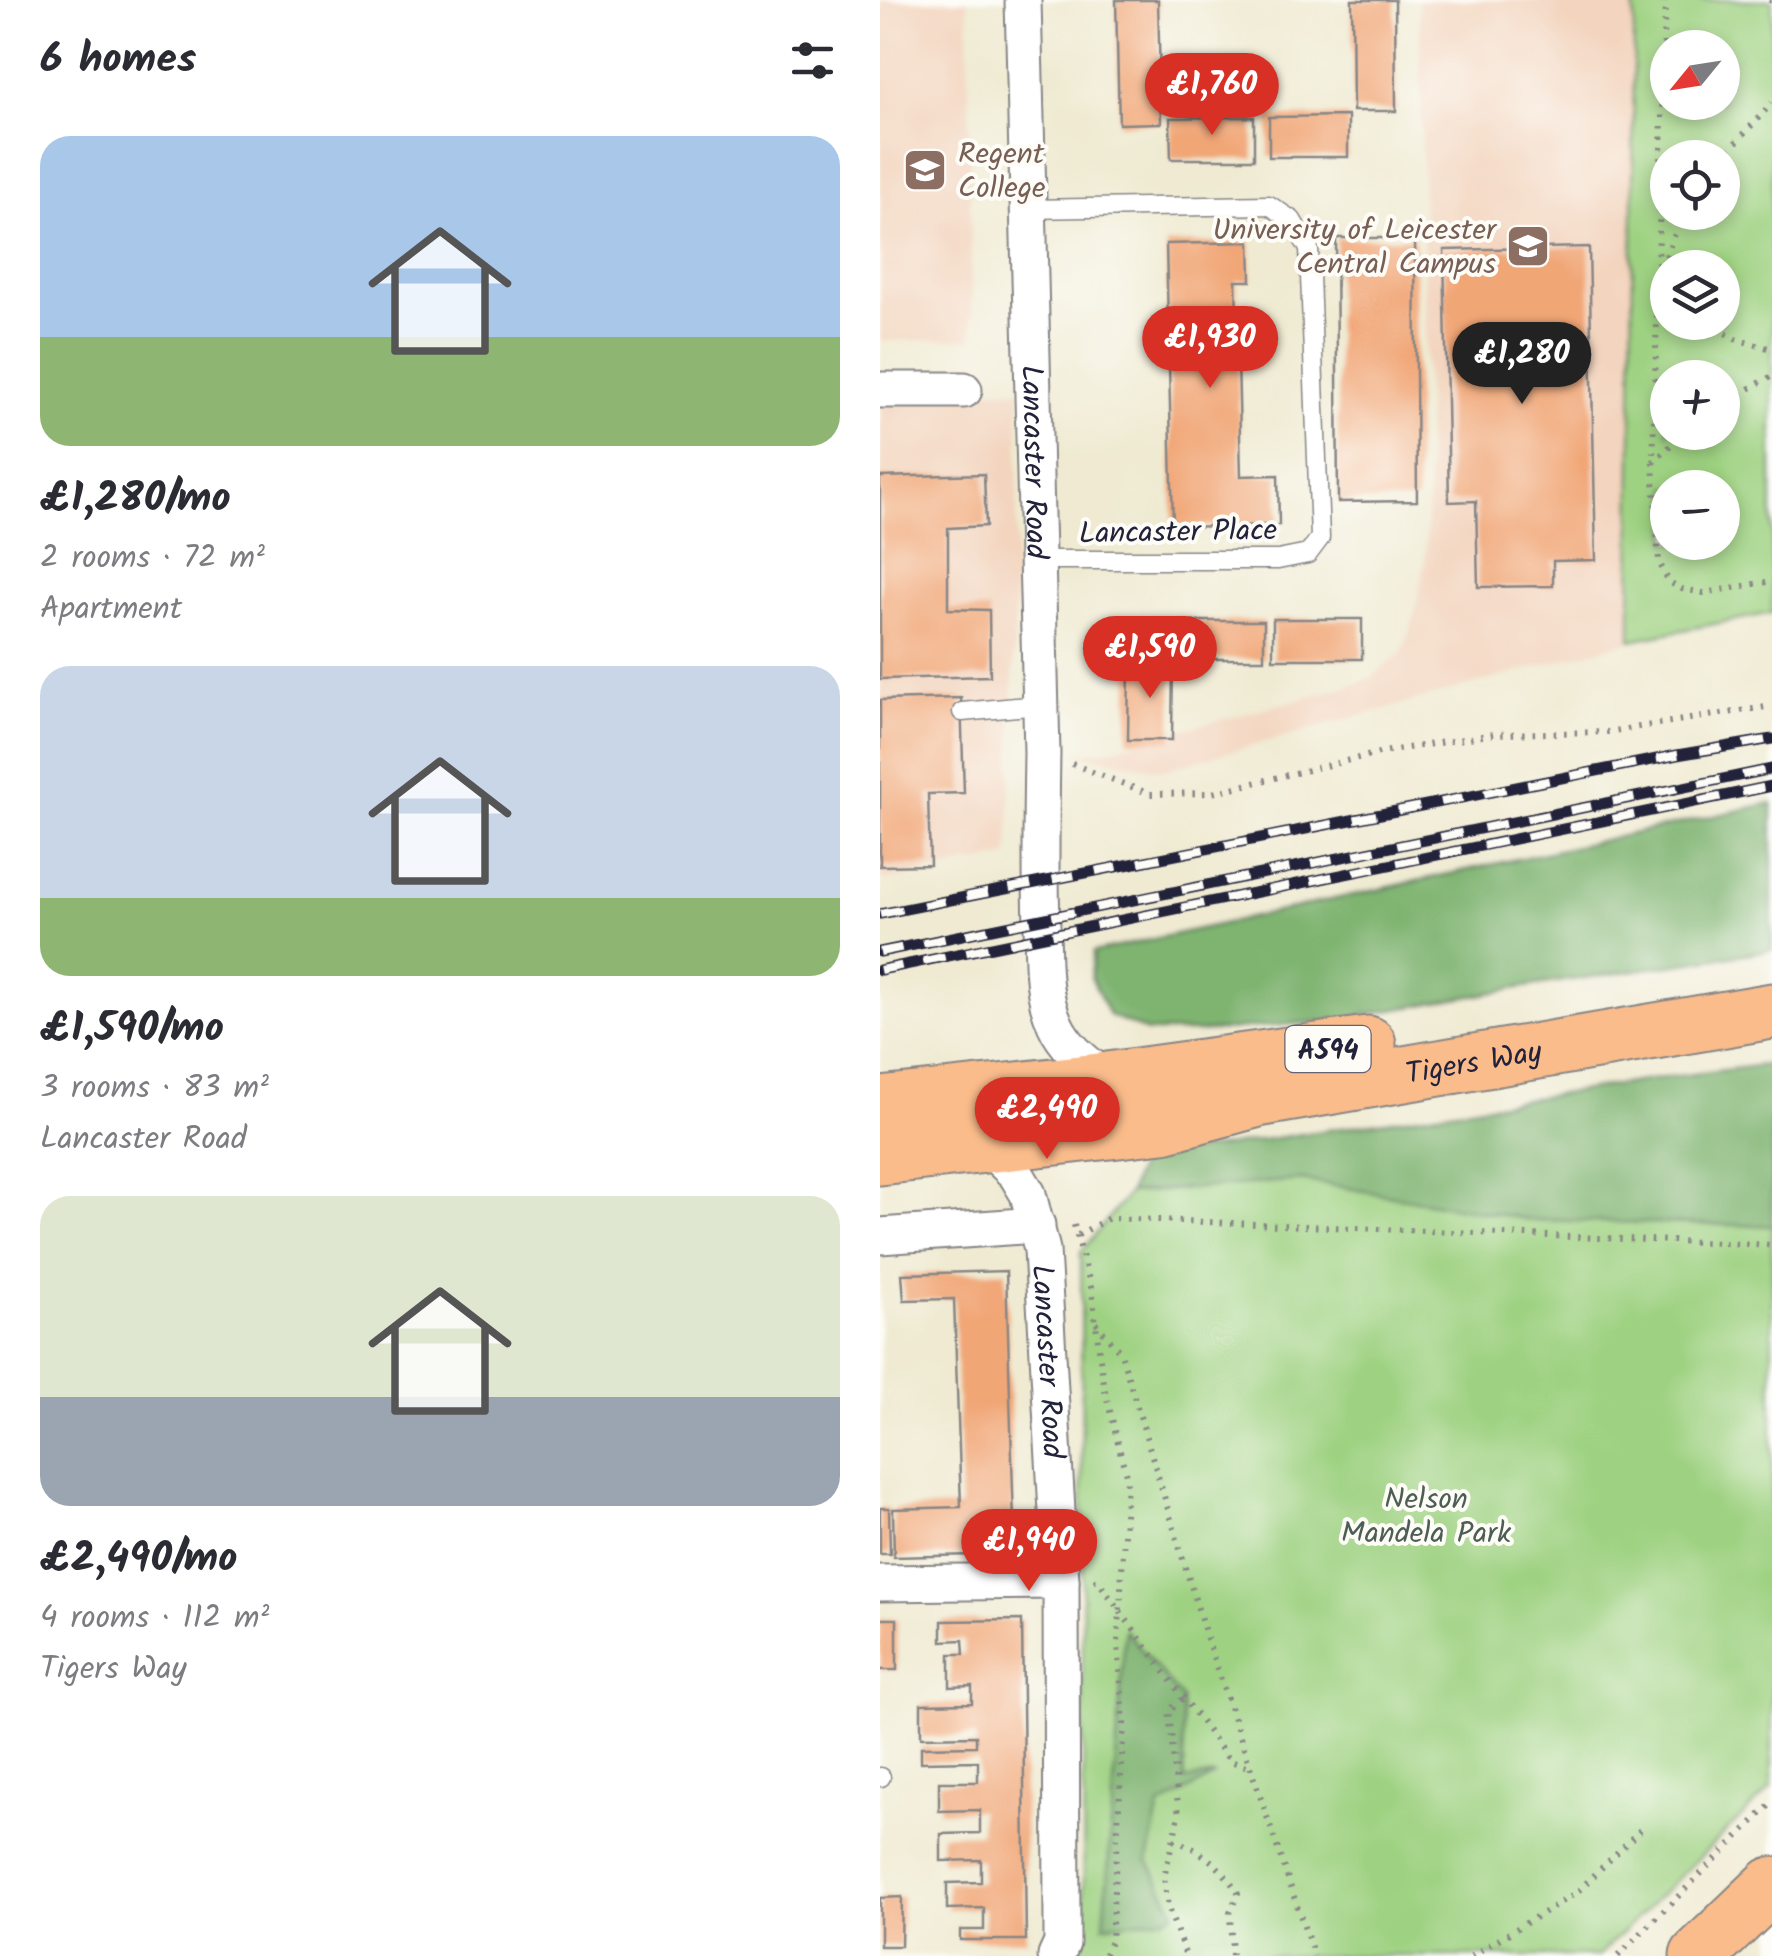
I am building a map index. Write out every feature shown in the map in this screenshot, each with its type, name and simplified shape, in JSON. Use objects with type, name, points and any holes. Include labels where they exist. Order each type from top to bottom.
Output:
[{"type":"main road","name":"Tigers Way","points":[[880,1105],[1108,1080],[1578,1014],[1772,972]]},
{"type":"main road","name":"Tigers Way","points":[[880,1158],[1163,1126],[1258,1100],[1772,1011]]},
{"type":"main road","points":[[1698,1956],[1772,1885]]},
{"type":"street","name":"Lancaster Road","points":[[1023,0],[1042,754],[1044,993],[1064,1040],[1076,1055],[1108,1080]]},
{"type":"street","points":[[880,390],[964,390]]},
{"type":"street","name":"Lancaster Road","points":[[985,1145],[1016,1174],[1028,1194],[1042,1250],[1062,1580],[1062,1944],[1056,1956]]},
{"type":"street","points":[[880,1236],[1037,1225]]},
{"type":"street","points":[[880,1584],[1062,1580]]},
{"type":"lane","name":"Lancaster Place","points":[[1028,209],[1269,204],[1292,220],[1308,249],[1320,538],[1308,554],[1278,560],[1036,560]]},
{"type":"lane","points":[[962,712],[1039,706]]},
{"type":"path","points":[[1660,250],[1665,0]]},
{"type":"path","points":[[1738,140],[1772,102]]},
{"type":"path","points":[[1657,340],[1654,462],[1659,562],[1668,582],[1704,593],[1772,581]]},
{"type":"path","points":[[1739,340],[1772,349]]},
{"type":"path","points":[[1740,394],[1772,376]]},
{"type":"path","points":[[1654,462],[1666,450]]},
{"type":"path","points":[[1042,754],[1150,794],[1212,793],[1382,752],[1475,737],[1607,732],[1772,706]]},
{"type":"path","points":[[1104,1956],[1111,1941],[1124,1724],[1119,1610],[1127,1479],[1103,1384],[1096,1323],[1078,1234],[1110,1218],[1772,1245]]},
{"type":"path","points":[[1096,1323],[1121,1353],[1167,1512],[1314,1956]]},
{"type":"path","points":[[1062,1580],[1098,1581],[1230,1761],[1250,1768]]},
{"type":"path","points":[[1182,1699],[1169,1711],[1180,1816],[1164,1877],[1168,1908],[1186,1956]]},
{"type":"path","points":[[1618,1956],[1772,1803]]},
{"type":"path","points":[[1471,1956],[1576,1892],[1642,1828]]},
{"type":"path","points":[[1173,1840],[1190,1845],[1210,1860],[1238,1893],[1230,1912],[1232,1956]]},
{"type":"shaded area","name":"Regent College","points":[[880,0],[968,0],[972,339],[880,341]]},
{"type":"shaded area","name":"University of Leicester Central Campus","points":[[1419,0],[1634,0],[1631,603],[1645,637],[1163,770],[1071,752],[1102,751],[1343,688],[1371,678],[1403,651],[1414,619],[1425,560],[1428,492]]},
{"type":"shaded area","points":[[880,390],[1020,390],[1009,856],[880,881]]},
{"type":"green space","points":[[1634,0],[1772,0],[1772,613],[1631,640]]},
{"type":"green space","points":[[1772,803],[1772,950],[1329,1021],[1202,1032],[1147,1032],[1109,1015],[1091,977],[1094,952]]},
{"type":"green space","points":[[1772,1064],[1772,1226],[1531,1220],[1301,1180],[1129,1193],[1140,1162],[1186,1152]]},
{"type":"green space","name":"Nelson Mandela Park","points":[[1772,1142],[1772,1787],[1598,1956],[1078,1956],[1084,1939],[1081,1252],[1129,1193]]},
{"type":"green space","points":[[1125,1630],[1182,1699],[1185,1780],[1215,1775],[1160,1807],[1148,1860],[1175,1912],[1164,1918],[1104,1925]]},
{"type":"building","points":[[1116,0],[1158,0],[1161,123],[1119,124]]},
{"type":"building","points":[[1352,0],[1395,0],[1396,111],[1353,111]]},
{"type":"building","points":[[1348,116],[1348,157],[1269,157],[1269,117]]},
{"type":"building","points":[[1254,117],[1254,159],[1171,159],[1170,118]]},
{"type":"building","points":[[1336,238],[1415,238],[1417,501],[1338,502]]},
{"type":"building","points":[[1250,242],[1251,281],[1236,281],[1241,476],[1278,475],[1279,525],[1173,527],[1166,244]]},
{"type":"building","points":[[1589,247],[1596,560],[1553,561],[1553,586],[1478,587],[1476,501],[1449,502],[1444,250]]},
{"type":"building","points":[[984,474],[986,526],[948,528],[948,609],[989,610],[990,676],[880,679],[880,477]]},
{"type":"building","points":[[1273,619],[1362,619],[1362,659],[1273,659]]},
{"type":"building","points":[[1174,621],[1264,621],[1264,659],[1174,659]]},
{"type":"building","points":[[1129,661],[1173,662],[1172,740],[1128,740]]},
{"type":"building","points":[[961,698],[964,793],[928,794],[930,865],[880,866],[880,700]]},
{"type":"building","points":[[1006,1271],[1015,1554],[894,1557],[893,1509],[961,1507],[954,1299],[904,1300],[902,1274]]},
{"type":"building","points":[[880,1508],[889,1508],[890,1554],[880,1554]]},
{"type":"building","points":[[880,1619],[897,1619],[897,1670],[880,1670]]},
{"type":"building","points":[[1022,1620],[1026,1940],[960,1940],[960,1930],[984,1930],[984,1908],[947,1909],[947,1883],[981,1882],[981,1860],[941,1861],[941,1834],[980,1833],[980,1810],[939,1811],[939,1782],[978,1782],[978,1761],[921,1762],[921,1747],[976,1746],[976,1736],[921,1737],[921,1704],[972,1703],[972,1686],[950,1687],[950,1654],[964,1654],[963,1640],[942,1641],[942,1621]]},
{"type":"building","points":[[902,1897],[901,1946],[880,1946],[880,1898]]},
{"type":"railway","points":[[880,914],[1772,739]]},
{"type":"railway","points":[[880,952],[1772,769]]},
{"type":"railway","points":[[880,970],[1772,786]]},
{"type":"place","name":"Regent College","points":[[925,170]]},
{"type":"place","name":"University of Leicester Central Campus","points":[[1528,246]]}]
